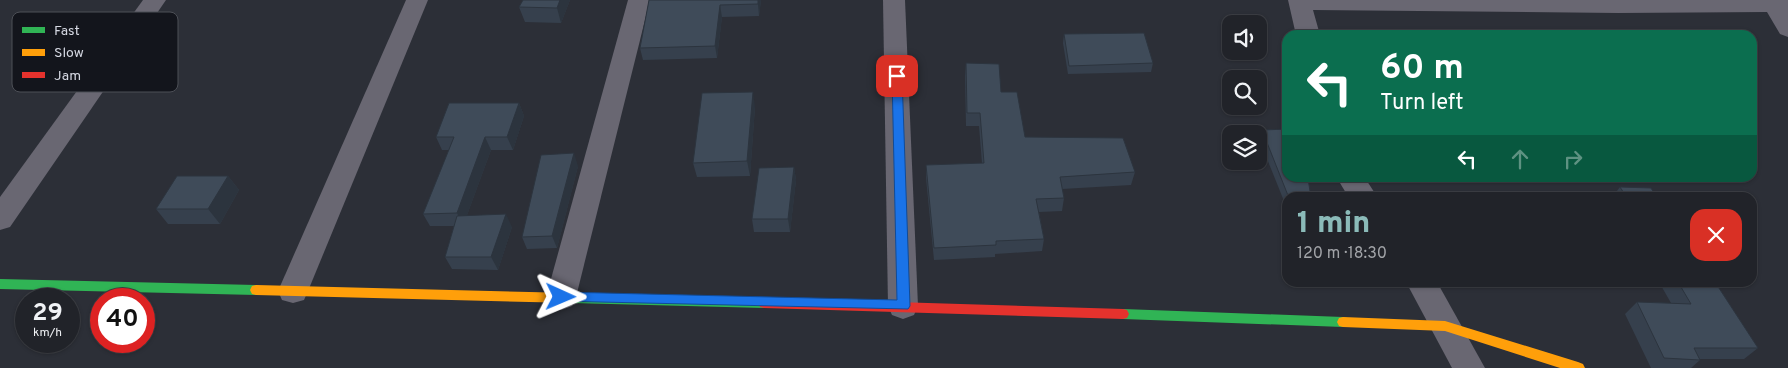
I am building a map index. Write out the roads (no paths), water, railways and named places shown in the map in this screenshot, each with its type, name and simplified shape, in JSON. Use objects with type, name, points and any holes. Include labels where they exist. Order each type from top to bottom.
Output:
[{"type":"street","points":[[147,12],[156,0]]},
{"type":"street","points":[[293,291],[417,0]]},
{"type":"street","points":[[561,297],[638,0]]},
{"type":"street","points":[[894,0],[904,306]]},
{"type":"street","points":[[1307,30],[1300,1],[1618,6],[1781,4],[1788,29]]},
{"type":"street","points":[[0,219],[90,92]]},
{"type":"street","points":[[0,284],[904,306],[1445,326],[1578,368]]},
{"type":"street","points":[[1424,287],[1469,368]]}]
